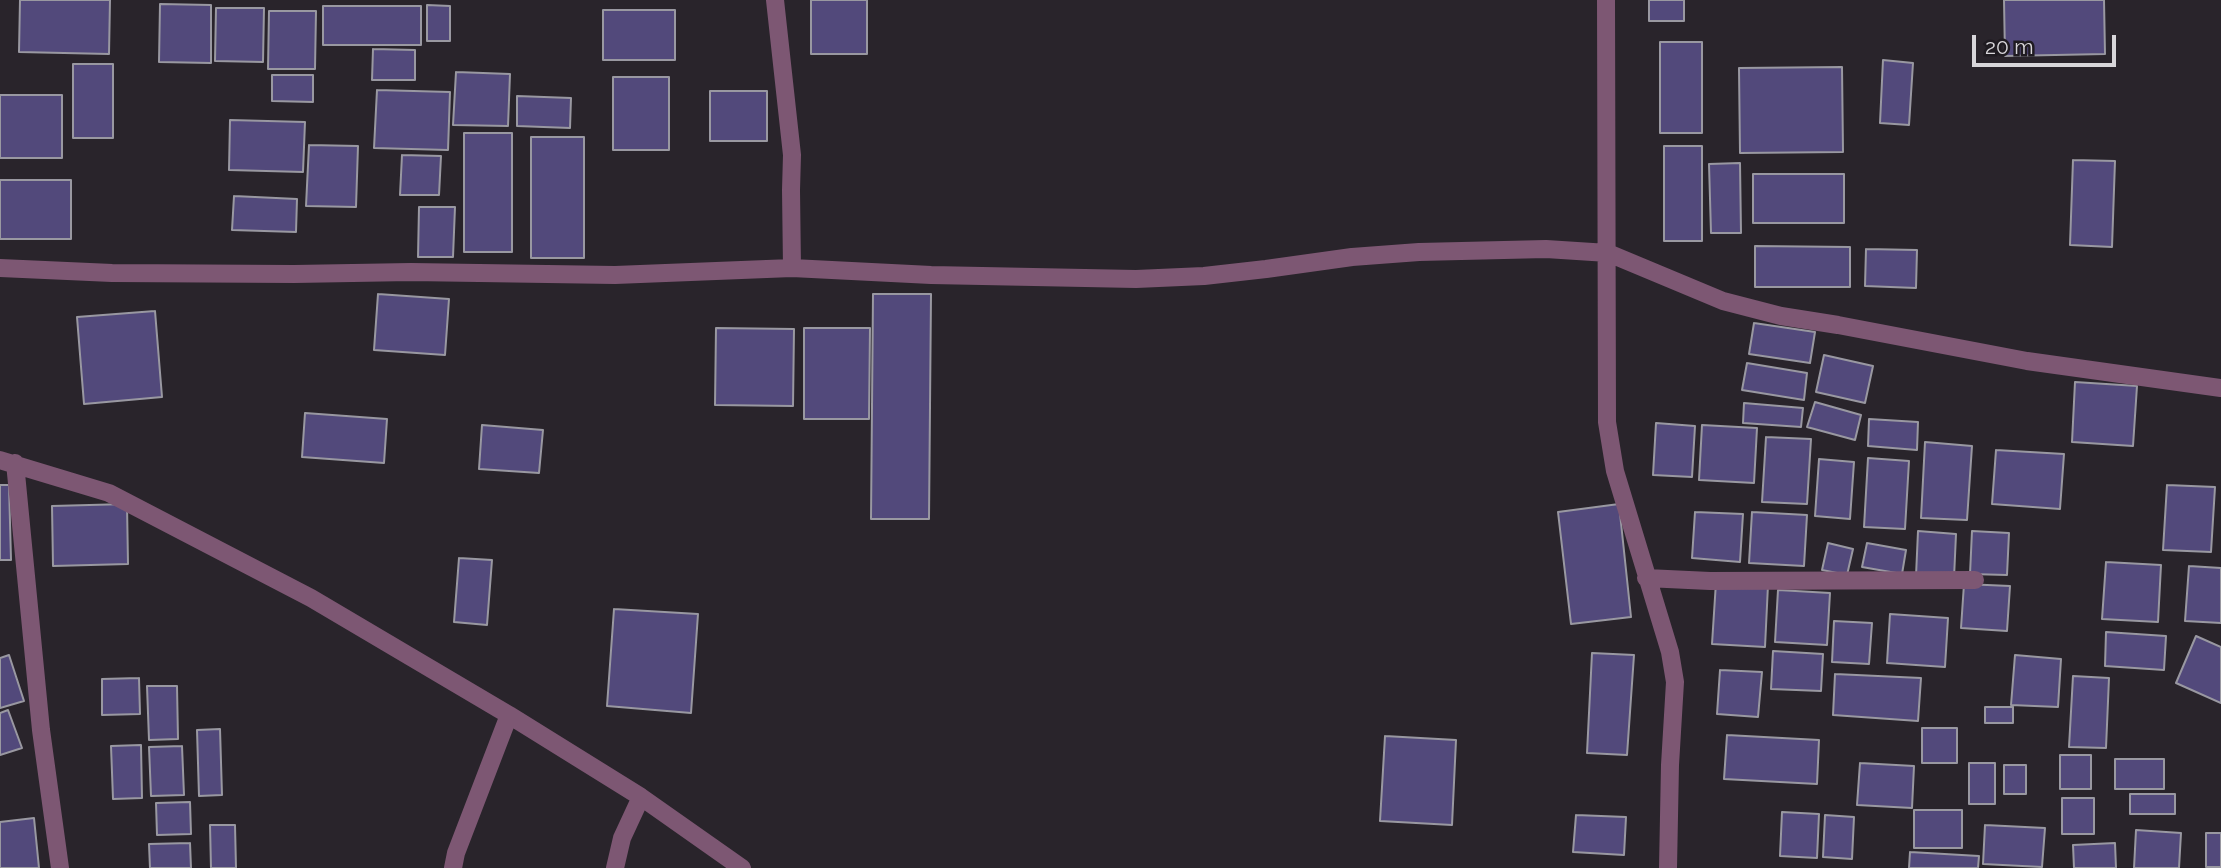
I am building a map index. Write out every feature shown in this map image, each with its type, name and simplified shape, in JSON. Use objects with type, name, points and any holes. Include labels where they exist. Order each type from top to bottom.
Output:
[{"type":"street","points":[[775,0],[792,155],[792,268]]},
{"type":"street","points":[[1606,0],[1608,422],[1615,471],[1670,652],[1675,682],[1668,868]]},
{"type":"street","points":[[0,268],[112,273],[411,272],[615,275],[792,268],[931,275],[1136,279],[1203,276],[1352,257],[1419,252],[1546,249],[1608,253],[1723,301],[1781,316],[2027,362],[2221,388]]},
{"type":"street","points":[[61,868],[7,462],[109,493],[311,598],[641,797],[742,868]]},
{"type":"street","points":[[1646,578],[1710,581],[1975,580]]},
{"type":"street","points":[[453,868],[456,853],[509,715]]},
{"type":"street","points":[[615,868],[622,838],[641,797]]},
{"type":"building","points":[[20,0],[110,0],[109,54],[19,52]]},
{"type":"building","points":[[811,0],[867,0],[867,54],[811,54]]},
{"type":"building","points":[[1649,0],[1684,0],[1684,21],[1649,21]]},
{"type":"building","points":[[2004,0],[2104,0],[2105,54],[2005,56]]},
{"type":"building","points":[[160,4],[211,5],[211,63],[159,62]]},
{"type":"building","points":[[427,5],[450,6],[450,41],[427,41]]},
{"type":"building","points":[[323,6],[421,6],[421,45],[323,45]]},
{"type":"building","points":[[216,8],[264,8],[263,62],[215,61]]},
{"type":"building","points":[[603,10],[675,10],[675,60],[603,60]]},
{"type":"building","points":[[269,11],[316,11],[315,69],[268,69]]},
{"type":"building","points":[[1660,42],[1702,42],[1702,133],[1660,133]]},
{"type":"building","points":[[373,49],[415,50],[415,80],[372,80]]},
{"type":"building","points":[[1883,60],[1913,63],[1909,125],[1880,123]]},
{"type":"building","points":[[73,64],[113,64],[113,138],[73,138]]},
{"type":"building","points":[[1842,67],[1843,152],[1740,153],[1739,68]]},
{"type":"building","points":[[456,72],[510,74],[508,126],[453,125]]},
{"type":"building","points":[[272,75],[313,75],[313,102],[272,101]]},
{"type":"building","points":[[613,77],[669,77],[669,150],[613,150]]},
{"type":"building","points":[[377,90],[450,92],[448,150],[374,148]]},
{"type":"building","points":[[710,91],[767,91],[767,141],[710,141]]},
{"type":"building","points":[[0,95],[62,95],[62,158],[0,158]]},
{"type":"building","points":[[517,96],[571,98],[570,128],[517,126]]},
{"type":"building","points":[[230,120],[305,122],[303,172],[229,170]]},
{"type":"building","points":[[464,133],[512,133],[512,252],[464,252]]},
{"type":"building","points":[[531,137],[584,137],[584,258],[531,258]]},
{"type":"building","points":[[309,145],[358,146],[356,207],[306,206]]},
{"type":"building","points":[[1664,146],[1702,146],[1702,241],[1664,241]]},
{"type":"building","points":[[402,155],[441,156],[439,195],[400,195]]},
{"type":"building","points":[[2073,160],[2115,161],[2112,247],[2070,245]]},
{"type":"building","points":[[1740,163],[1741,233],[1711,233],[1709,164]]},
{"type":"building","points":[[1753,174],[1844,174],[1844,223],[1753,223]]},
{"type":"building","points":[[0,180],[71,180],[71,239],[0,239]]},
{"type":"building","points":[[234,196],[297,199],[296,232],[232,230]]},
{"type":"building","points":[[419,207],[455,207],[453,257],[418,257]]},
{"type":"building","points":[[1755,246],[1850,247],[1850,287],[1755,287]]},
{"type":"building","points":[[1866,249],[1917,250],[1916,288],[1865,286]]},
{"type":"building","points":[[378,294],[449,299],[445,355],[374,350]]},
{"type":"building","points":[[873,294],[931,294],[929,519],[871,519]]},
{"type":"building","points":[[155,311],[162,397],[84,404],[77,317]]},
{"type":"building","points":[[1754,323],[1815,332],[1810,363],[1749,354]]},
{"type":"building","points":[[716,328],[794,329],[793,406],[715,405]]},
{"type":"building","points":[[804,328],[870,328],[869,419],[804,419]]},
{"type":"building","points":[[1824,355],[1873,366],[1865,403],[1816,392]]},
{"type":"building","points":[[1747,363],[1807,373],[1804,400],[1742,390]]},
{"type":"building","points":[[2075,382],[2137,386],[2133,446],[2072,442]]},
{"type":"building","points":[[1815,402],[1861,415],[1855,440],[1807,427]]},
{"type":"building","points":[[1744,403],[1803,408],[1801,427],[1743,423]]},
{"type":"building","points":[[305,413],[387,419],[384,463],[302,457]]},
{"type":"building","points":[[1869,419],[1918,422],[1917,450],[1868,446]]},
{"type":"building","points":[[1656,423],[1695,426],[1692,477],[1653,475]]},
{"type":"building","points":[[482,425],[543,430],[539,473],[479,469]]},
{"type":"building","points":[[1702,425],[1757,428],[1754,483],[1699,480]]},
{"type":"building","points":[[1766,437],[1811,439],[1807,504],[1762,502]]},
{"type":"building","points":[[1925,442],[1972,446],[1967,520],[1921,518]]},
{"type":"building","points":[[1996,450],[2064,454],[2060,509],[1992,504]]},
{"type":"building","points":[[1868,458],[1909,461],[1905,529],[1864,527]]},
{"type":"building","points":[[1819,459],[1854,462],[1850,519],[1815,516]]},
{"type":"building","points":[[0,485],[9,485],[11,560],[0,560]]},
{"type":"building","points":[[2167,485],[2215,487],[2211,552],[2163,550]]},
{"type":"building","points":[[127,504],[128,564],[53,566],[52,506]]},
{"type":"building","points":[[1619,504],[1631,617],[1571,624],[1558,512]]},
{"type":"building","points":[[1695,512],[1743,514],[1740,562],[1692,558]]},
{"type":"building","points":[[1752,512],[1807,515],[1804,566],[1749,563]]},
{"type":"building","points":[[1918,531],[1956,534],[1954,578],[1916,576]]},
{"type":"building","points":[[1972,531],[2009,533],[2007,575],[1970,574]]},
{"type":"building","points":[[1828,543],[1853,549],[1847,575],[1822,570]]},
{"type":"building","points":[[1867,543],[1906,550],[1902,574],[1862,567]]},
{"type":"building","points":[[459,558],[492,560],[487,625],[454,622]]},
{"type":"building","points":[[2106,562],[2161,565],[2158,622],[2102,619]]},
{"type":"building","points":[[2189,566],[2221,568],[2221,623],[2185,621]]},
{"type":"building","points":[[1716,582],[1768,585],[1765,647],[1712,644]]},
{"type":"building","points":[[1964,584],[2010,586],[2007,631],[1961,628]]},
{"type":"building","points":[[1778,590],[1830,593],[1827,645],[1775,642]]},
{"type":"building","points":[[614,609],[698,614],[691,713],[607,706]]},
{"type":"building","points":[[1890,614],[1948,618],[1945,667],[1887,663]]},
{"type":"building","points":[[1834,621],[1872,623],[1869,664],[1832,662]]},
{"type":"building","points":[[2106,632],[2166,636],[2164,670],[2105,666]]},
{"type":"building","points":[[2196,636],[2221,647],[2221,703],[2176,683]]},
{"type":"building","points":[[1773,651],[1823,654],[1821,691],[1771,689]]},
{"type":"building","points":[[1592,653],[1634,655],[1627,755],[1587,753]]},
{"type":"building","points":[[9,655],[24,701],[0,708],[0,658]]},
{"type":"building","points":[[2015,655],[2061,659],[2058,707],[2011,705]]},
{"type":"building","points":[[1720,670],[1762,672],[1758,717],[1717,714]]},
{"type":"building","points":[[1835,674],[1921,678],[1918,721],[1833,715]]},
{"type":"building","points":[[2073,676],[2109,678],[2106,748],[2069,747]]},
{"type":"building","points":[[139,678],[140,714],[102,715],[102,679]]},
{"type":"building","points":[[147,686],[177,686],[178,739],[149,740]]},
{"type":"building","points":[[1985,707],[2013,707],[2013,723],[1985,723]]},
{"type":"building","points":[[8,710],[22,748],[0,755],[0,713]]},
{"type":"building","points":[[1922,728],[1957,728],[1957,763],[1922,763]]},
{"type":"building","points":[[220,729],[222,795],[199,796],[197,730]]},
{"type":"building","points":[[1727,735],[1819,740],[1817,784],[1724,779]]},
{"type":"building","points":[[1385,736],[1456,740],[1452,825],[1380,821]]},
{"type":"building","points":[[141,745],[142,798],[113,799],[111,746]]},
{"type":"building","points":[[182,746],[184,795],[151,796],[149,747]]},
{"type":"building","points":[[2060,755],[2091,755],[2091,789],[2060,789]]},
{"type":"building","points":[[2115,759],[2164,759],[2164,789],[2115,789]]},
{"type":"building","points":[[1860,763],[1914,766],[1912,808],[1857,805]]},
{"type":"building","points":[[1969,763],[1995,763],[1995,804],[1969,804]]},
{"type":"building","points":[[2004,765],[2026,765],[2026,794],[2004,794]]},
{"type":"building","points":[[2130,794],[2175,794],[2175,814],[2130,814]]},
{"type":"building","points":[[2062,798],[2094,798],[2094,834],[2062,834]]},
{"type":"building","points":[[190,802],[191,834],[157,835],[156,803]]},
{"type":"building","points":[[1914,810],[1962,810],[1962,848],[1914,848]]},
{"type":"building","points":[[1782,812],[1819,814],[1817,858],[1780,856]]},
{"type":"building","points":[[1576,815],[1626,817],[1624,855],[1573,852]]},
{"type":"building","points":[[1825,815],[1854,817],[1852,859],[1823,857]]},
{"type":"building","points":[[34,818],[39,868],[0,868],[0,822]]},
{"type":"building","points":[[210,825],[235,825],[236,868],[211,868]]},
{"type":"building","points":[[1985,825],[2045,828],[2042,867],[1983,864]]},
{"type":"building","points":[[2136,830],[2181,833],[2179,868],[2134,868]]},
{"type":"building","points":[[2206,833],[2221,833],[2221,867],[2206,867]]},
{"type":"building","points":[[190,843],[191,868],[150,868],[149,844]]},
{"type":"building","points":[[2115,843],[2116,868],[2074,868],[2073,845]]},
{"type":"building","points":[[1910,852],[1979,856],[1978,868],[1909,868]]}]
